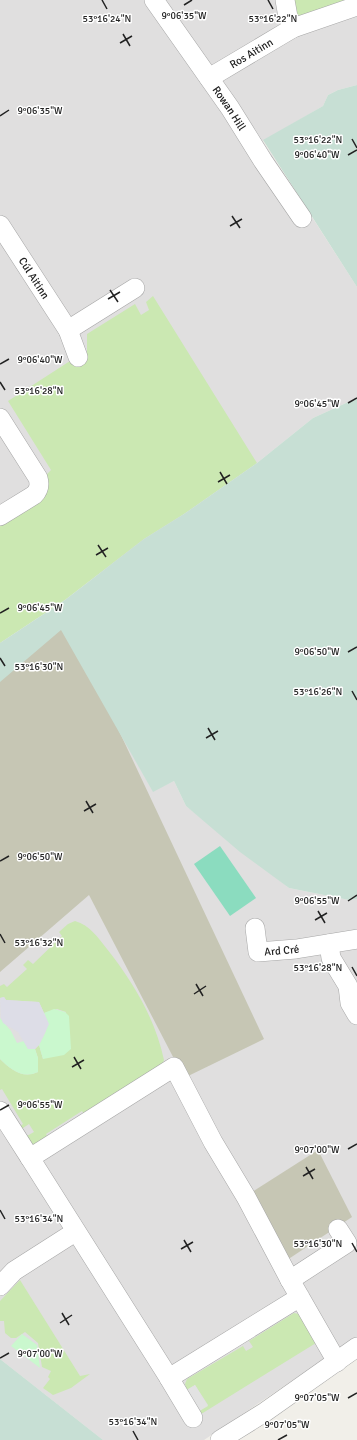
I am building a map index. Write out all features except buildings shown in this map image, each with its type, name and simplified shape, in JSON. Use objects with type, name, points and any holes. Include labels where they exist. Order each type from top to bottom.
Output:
[{"type":"street","name":"Rowan Hill","points":[[154,0],[210,78],[302,218]]},
{"type":"street","points":[[285,0],[288,17],[293,28]]},
{"type":"street","points":[[355,0],[357,6]]},
{"type":"street","name":"Ros Aitinn","points":[[210,78],[293,28],[357,6]]},
{"type":"street","name":"Cúl Aitinn","points":[[0,225],[68,330],[78,357]]},
{"type":"street","points":[[68,330],[135,288]]},
{"type":"street","points":[[0,418],[38,478],[39,483],[37,492],[34,495],[0,516]]},
{"type":"street","name":"Ard Cré","points":[[255,928],[258,952],[357,940]]},
{"type":"street","points":[[329,944],[331,958],[348,986],[350,1003],[357,1015]]},
{"type":"street","points":[[30,1158],[174,1067],[213,1142],[246,1197],[290,1280],[337,1362]]},
{"type":"street","points":[[0,1111],[75,1232],[194,1418]]},
{"type":"street","points":[[290,1280],[347,1243],[338,1229]]},
{"type":"street","points":[[0,1286],[14,1271],[75,1232]]},
{"type":"street","points":[[169,1378],[300,1297]]},
{"type":"street","points":[[220,1440],[357,1347]]},
{"type":"shaded area","points":[[0,0],[357,0],[357,85],[338,90],[328,95],[323,106],[263,141],[357,287],[357,398],[313,418],[257,463],[0,643]]},
{"type":"shaded area","points":[[357,85],[357,287],[263,140],[323,106],[328,95],[338,90]]},
{"type":"shaded area","points":[[357,398],[357,899],[349,900],[289,888],[240,852],[186,806],[174,781],[153,792],[61,630],[0,682],[0,643],[65,600],[144,539],[184,514],[257,463],[313,418]]},
{"type":"shaded area","points":[[64,614],[264,1039],[184,1078],[89,895],[0,972],[0,655]]},
{"type":"shaded area","points":[[61,629],[153,791],[174,781],[186,806],[289,888],[349,900],[357,899],[357,1337],[204,1440],[103,1440],[0,1359],[0,682]]},
{"type":"shaded area","points":[[4,997],[6,1000],[39,1002],[49,1024],[39,1045],[35,1049],[28,1049],[18,1032],[3,1023],[1,1018],[0,998]]},
{"type":"shaded area","points":[[318,1150],[352,1217],[287,1260],[252,1192]]},
{"type":"shaded area","points":[[0,1359],[103,1440],[0,1440]]},
{"type":"shaded area","points":[[195,1385],[208,1406],[196,1413],[183,1392]]},
{"type":"green space","points":[[291,0],[344,0],[301,16],[295,13]]},
{"type":"green space","points":[[153,296],[257,463],[184,514],[144,539],[65,600],[0,643],[0,523],[51,470],[8,401],[70,361],[74,365],[87,359],[87,334],[135,304],[141,315],[149,310],[146,302]]},
{"type":"green space","points":[[220,846],[256,898],[230,916],[194,864]]},
{"type":"green space","points":[[75,921],[85,926],[97,936],[126,974],[149,1015],[164,1060],[163,1063],[85,1116],[82,1111],[46,1134],[49,1139],[38,1145],[31,1145],[25,1137],[34,1132],[29,1124],[20,1130],[18,1127],[23,1124],[2,1089],[0,1090],[0,1059],[8,1067],[22,1074],[33,1074],[38,1072],[38,1058],[35,1049],[39,1045],[43,1059],[66,1012],[57,1009],[44,1013],[39,1002],[6,1000],[4,997],[0,998],[0,986],[4,984],[7,987],[27,969],[23,965],[28,960],[33,964],[62,936],[59,932],[68,924]]},
{"type":"green space","points":[[54,1009],[65,1012],[69,1016],[71,1049],[64,1055],[43,1059],[39,1045],[47,1025],[44,1013]]},
{"type":"green space","points":[[0,1018],[11,1031],[17,1043],[24,1041],[28,1049],[35,1049],[38,1058],[38,1072],[33,1074],[22,1074],[8,1067],[0,1059]]},
{"type":"green space","points":[[20,1280],[80,1376],[90,1374],[71,1388],[53,1395],[43,1388],[50,1379],[48,1377],[51,1371],[42,1367],[38,1343],[25,1332],[16,1338],[11,1338],[5,1333],[4,1321],[0,1321],[0,1301]]},
{"type":"green space","points":[[294,1313],[299,1314],[316,1343],[198,1416],[196,1413],[208,1405],[195,1385],[187,1390],[185,1384],[187,1379],[243,1346],[246,1351],[253,1347],[249,1341]]},
{"type":"green space","points":[[22,1334],[37,1345],[40,1368],[11,1346]]}]
